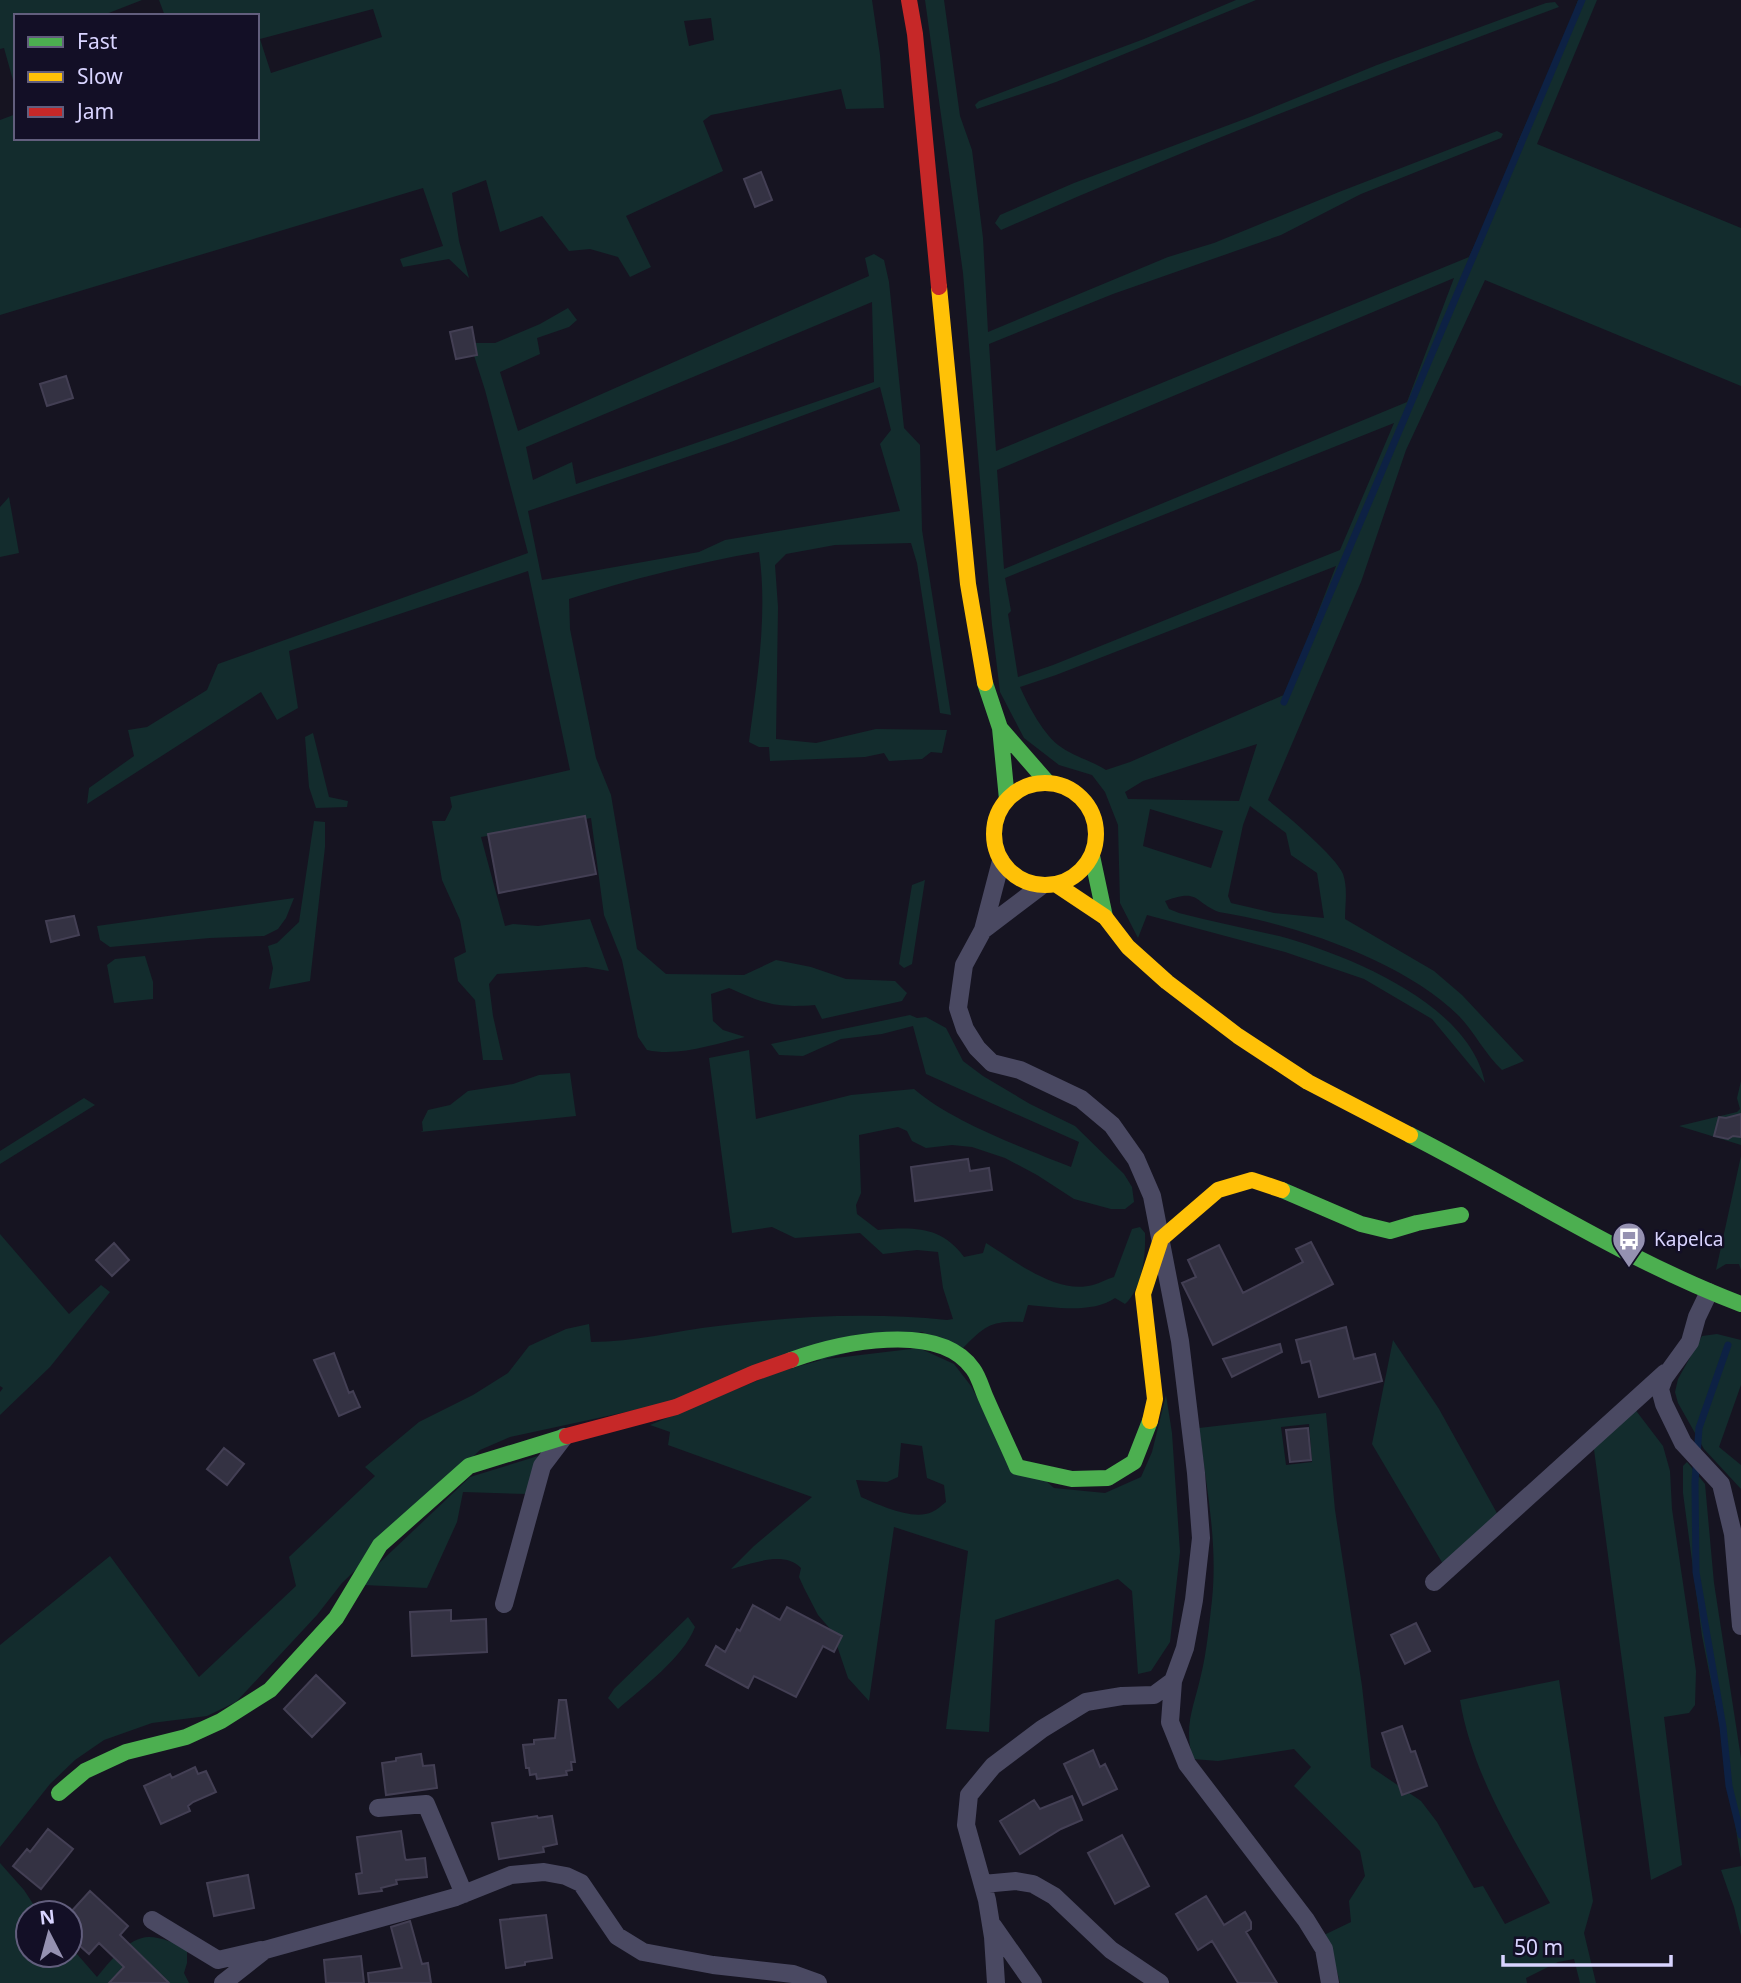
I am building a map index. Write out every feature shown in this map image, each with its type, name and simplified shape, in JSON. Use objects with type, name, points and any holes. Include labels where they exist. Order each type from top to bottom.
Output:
[{"type":"street","points":[[909,0],[918,61],[968,584],[984,679],[1000,728],[1007,799]]},
{"type":"street","points":[[1000,728],[1048,783]]},
{"type":"street","points":[[984,930],[1049,885],[1072,879],[1084,869],[1092,856],[1097,842],[1093,814],[1085,802],[1062,785],[1033,784],[1019,790],[1007,799],[998,813],[994,829],[995,846],[1001,861],[1018,878],[1049,885],[1105,917],[1128,947],[1167,982],[1238,1035],[1308,1082],[1477,1169],[1600,1239],[1709,1292],[1741,1304]]},
{"type":"street","points":[[1092,856],[1105,917]]},
{"type":"street","points":[[1001,861],[984,930],[964,965],[958,1008],[965,1029],[977,1048],[992,1063],[1020,1070],[1082,1099],[1112,1125],[1136,1159],[1152,1196],[1180,1342],[1200,1538],[1185,1648],[1172,1681],[1170,1722],[1187,1765],[1306,1920],[1324,1949],[1330,1983]]},
{"type":"street","points":[[59,1793],[85,1771],[126,1752],[186,1737],[221,1721],[270,1690],[336,1618],[380,1545],[469,1466],[534,1444],[676,1407],[754,1373],[807,1354],[870,1342],[917,1339],[954,1351],[972,1369],[1017,1467],[1072,1479],[1108,1478],[1134,1462],[1149,1425],[1155,1399],[1143,1294],[1161,1239],[1218,1190],[1252,1180],[1361,1224],[1390,1231],[1461,1215]]},
{"type":"street","points":[[1709,1292],[1697,1317],[1690,1342],[1664,1378],[1660,1390],[1683,1443],[1721,1484],[1733,1534],[1741,1626]]},
{"type":"street","points":[[1434,1582],[1672,1368]]},
{"type":"street","points":[[505,1604],[542,1466],[564,1437]]},
{"type":"street","points":[[996,1983],[991,1923],[983,1884],[965,1825],[969,1795],[993,1766],[1042,1729],[1086,1702],[1122,1696],[1154,1695],[1172,1681]]},
{"type":"street","points":[[379,1808],[426,1804],[464,1894]]},
{"type":"street","points":[[152,1920],[218,1959],[265,1950],[464,1894],[511,1875],[544,1872],[566,1876],[582,1883],[617,1936],[643,1952],[713,1965],[793,1974],[818,1983]]},
{"type":"street","points":[[983,1884],[1016,1881],[1033,1884],[1054,1896],[1111,1950],[1160,1983]]},
{"type":"street","points":[[991,1923],[1033,1983]]},
{"type":"street","points":[[223,1983],[265,1950]]},
{"type":"green space","points":[[0,0],[142,0],[106,14],[14,14],[14,84],[4,48],[0,49]]},
{"type":"green space","points":[[159,0],[872,0],[884,108],[846,109],[841,89],[711,115],[703,121],[723,171],[626,216],[651,267],[630,277],[618,257],[590,249],[569,251],[542,216],[500,232],[486,180],[452,193],[459,241],[469,278],[449,259],[403,267],[400,259],[443,246],[423,188],[0,315],[0,120],[14,115],[14,140],[259,140],[259,14],[164,14]],"holes":[[[373,9],[382,37],[271,73],[260,39]],[[711,18],[714,40],[689,46],[684,21]]]},
{"type":"green space","points":[[925,0],[944,0],[960,116],[972,150],[983,238],[988,332],[1168,257],[1214,243],[1497,131],[1503,134],[1501,138],[1361,194],[1281,235],[1113,294],[989,344],[996,451],[1469,257],[1507,174],[1578,0],[1597,0],[1537,144],[1741,228],[1741,386],[1485,280],[1406,450],[1361,582],[1268,800],[1338,866],[1345,885],[1345,919],[1434,971],[1462,995],[1524,1061],[1502,1070],[1459,1016],[1436,996],[1379,962],[1314,936],[1219,912],[1191,896],[1165,901],[1169,909],[1179,913],[1279,936],[1338,956],[1402,987],[1456,1029],[1475,1055],[1485,1083],[1432,1019],[1364,979],[1285,952],[1147,915],[1138,938],[1120,903],[1118,825],[1105,792],[1092,775],[1059,765],[1024,738],[1000,692],[963,273]],"holes":[[[1454,278],[1407,402],[1004,569],[997,470]],[[1394,423],[1340,550],[1018,677],[1008,614],[1011,611],[1005,578]],[[1336,566],[1286,694],[1130,762],[1106,770],[1061,747],[1043,728],[1020,687],[1056,675]],[[1257,744],[1239,801],[1128,799],[1125,792],[1143,781]],[[1250,806],[1286,833],[1291,855],[1317,873],[1324,918],[1274,913],[1231,903],[1228,896],[1243,825]],[[1150,809],[1223,831],[1211,868],[1143,846]]]},
{"type":"green space","points":[[1236,0],[1256,0],[1056,82],[977,109],[975,105],[979,101],[1144,39]]},
{"type":"green space","points":[[1555,2],[1559,7],[1278,114],[1001,230],[995,223],[1000,215],[1074,183],[1250,117],[1377,65]]},
{"type":"green space","points":[[874,254],[884,260],[889,282],[904,428],[920,445],[922,530],[951,715],[940,713],[917,563],[911,543],[835,545],[786,554],[775,565],[778,607],[776,739],[816,743],[876,729],[947,730],[942,753],[931,752],[922,759],[889,761],[884,753],[865,757],[770,761],[769,747],[759,747],[749,742],[762,623],[759,552],[664,572],[569,599],[570,629],[596,758],[611,795],[637,949],[666,974],[744,975],[776,960],[811,967],[846,979],[895,981],[907,993],[902,1001],[822,1019],[815,1005],[771,1004],[729,988],[711,994],[713,1021],[723,1030],[745,1037],[684,1051],[647,1050],[638,1037],[622,960],[604,915],[591,818],[481,837],[505,926],[538,926],[590,919],[609,971],[586,967],[497,974],[489,984],[503,1060],[483,1060],[475,1000],[458,981],[454,958],[466,952],[460,920],[442,880],[432,821],[445,821],[452,807],[450,797],[570,770],[528,571],[289,651],[298,708],[277,720],[261,692],[87,804],[89,788],[134,756],[128,730],[147,727],[207,690],[218,664],[528,553],[470,343],[495,343],[540,324],[568,308],[577,320],[569,327],[537,338],[540,354],[500,372],[518,431],[869,276],[865,258]],"holes":[[[872,302],[874,382],[576,484],[572,462],[533,480],[526,447]],[[880,387],[891,430],[880,444],[900,511],[725,540],[699,552],[542,580],[528,511],[728,443]]]},
{"type":"green space","points":[[9,497],[19,553],[0,557],[0,507]]},
{"type":"green space","points":[[313,733],[329,797],[348,801],[347,807],[316,808],[309,787],[305,737]]},
{"type":"green space","points":[[314,821],[325,822],[325,847],[310,981],[269,989],[273,968],[268,946],[277,943],[299,922]]},
{"type":"green space","points":[[925,880],[912,964],[904,968],[899,964],[912,885]]},
{"type":"green space","points":[[294,898],[278,929],[264,936],[110,947],[100,940],[97,926]]},
{"type":"green space","points":[[145,956],[153,982],[153,999],[114,1003],[107,965],[115,959]]},
{"type":"green space","points":[[910,1015],[917,1018],[926,1017],[946,1028],[963,1061],[983,1076],[1030,1104],[1075,1126],[1124,1174],[1132,1187],[1134,1202],[1125,1209],[1111,1209],[1074,1199],[1005,1158],[972,1147],[952,1145],[926,1148],[912,1141],[907,1131],[898,1127],[859,1135],[861,1193],[856,1205],[857,1214],[878,1230],[915,1229],[936,1234],[946,1239],[964,1257],[983,1253],[986,1243],[1051,1281],[1079,1287],[1114,1277],[1132,1229],[1140,1227],[1145,1233],[1142,1271],[1131,1298],[1125,1304],[1115,1298],[1084,1308],[1028,1305],[1023,1322],[1003,1322],[990,1326],[963,1348],[922,1332],[663,1404],[510,1437],[480,1450],[342,1583],[317,1615],[236,1702],[207,1716],[152,1723],[104,1740],[75,1760],[50,1784],[0,1847],[0,1645],[110,1556],[199,1677],[296,1586],[289,1557],[375,1476],[365,1467],[419,1422],[473,1395],[508,1373],[529,1346],[566,1329],[589,1324],[591,1342],[804,1318],[861,1316],[953,1319],[943,1288],[938,1252],[917,1250],[883,1254],[860,1233],[795,1238],[772,1227],[732,1233],[709,1058],[749,1050],[756,1119],[851,1095],[914,1089],[968,1123],[1071,1167],[1079,1142],[926,1074],[913,1026],[882,1034],[841,1039],[803,1056],[779,1055],[771,1044]]},
{"type":"green space","points":[[570,1073],[576,1116],[420,1132],[423,1131],[422,1122],[428,1110],[450,1105],[468,1091],[513,1084],[539,1075]]},
{"type":"green space","points":[[1741,1081],[1741,1145],[1679,1126],[1737,1112],[1740,1109],[1737,1098]]},
{"type":"green space","points":[[84,1098],[95,1105],[0,1164],[0,1151]]},
{"type":"green space","points":[[1741,1156],[1741,1270],[1739,1264],[1726,1264],[1716,1270]]},
{"type":"green space","points":[[0,1234],[69,1314],[101,1285],[110,1292],[50,1367],[0,1415],[0,1392],[3,1388],[0,1386]]},
{"type":"green space","points":[[1717,1334],[1741,1340],[1741,1385],[1719,1447],[1741,1465],[1741,1489],[1704,1449],[1678,1403],[1675,1392],[1678,1379],[1702,1336]]},
{"type":"green space","points":[[1393,1340],[1439,1409],[1498,1515],[1443,1564],[1372,1444]]},
{"type":"green space","points":[[919,1348],[954,1364],[971,1386],[999,1439],[1054,1488],[1105,1493],[1141,1477],[1152,1452],[1166,1395],[1172,1433],[1180,1552],[1170,1642],[1151,1671],[1138,1674],[1132,1591],[1118,1579],[995,1620],[989,1732],[946,1729],[968,1551],[894,1527],[869,1701],[848,1678],[832,1631],[818,1615],[799,1577],[801,1568],[786,1560],[777,1559],[731,1569],[812,1497],[668,1445],[670,1432],[650,1425],[802,1362]],"holes":[[[901,1443],[922,1446],[927,1478],[944,1485],[946,1502],[938,1509],[915,1515],[896,1511],[861,1497],[856,1480],[887,1482],[898,1477]]]},
{"type":"green space","points":[[1634,1408],[1663,1446],[1670,1471],[1672,1509],[1696,1671],[1695,1705],[1689,1713],[1664,1717],[1682,1865],[1651,1880],[1593,1442]]},
{"type":"green space","points":[[1326,1413],[1335,1510],[1362,1686],[1371,1767],[1421,1801],[1437,1822],[1474,1888],[1483,1886],[1505,1924],[1550,1903],[1484,1780],[1474,1754],[1460,1700],[1559,1680],[1593,1901],[1584,1933],[1596,1983],[1580,1983],[1574,1959],[1558,1962],[1526,1978],[1527,1983],[1340,1983],[1330,1945],[1324,1935],[1351,1922],[1349,1901],[1365,1876],[1360,1851],[1294,1786],[1311,1767],[1294,1749],[1218,1761],[1193,1759],[1189,1726],[1205,1657],[1213,1578],[1210,1514],[1199,1428]],"holes":[[[1309,1424],[1312,1462],[1286,1465],[1281,1427]]]},
{"type":"green space","points":[[538,1456],[527,1494],[463,1492],[457,1522],[427,1588],[364,1585],[374,1568],[470,1477]]},
{"type":"green space","points":[[1687,1462],[1705,1484],[1714,1583],[1741,1758],[1741,1861],[1702,1636],[1683,1493],[1683,1466]]},
{"type":"green space","points":[[688,1617],[695,1627],[681,1650],[618,1709],[608,1698],[614,1689]]},
{"type":"green space","points":[[0,1863],[30,1899],[14,1899],[14,1969],[84,1969],[84,1962],[97,1977],[126,1946],[141,1938],[159,1938],[187,1947],[184,1973],[189,1983],[0,1983]]},
{"type":"green space","points":[[1741,1866],[1741,1936],[1721,1870]]},
{"type":"building","points":[[761,172],[772,200],[755,207],[744,179]]},
{"type":"building","points":[[472,327],[477,355],[456,359],[450,332]]},
{"type":"building","points":[[66,376],[73,398],[47,406],[40,384]]},
{"type":"building","points":[[585,816],[596,874],[499,893],[488,834]]},
{"type":"building","points":[[74,916],[79,935],[51,942],[46,921]]},
{"type":"building","points":[[1741,1114],[1741,1137],[1733,1136],[1728,1139],[1714,1136],[1719,1117]]},
{"type":"building","points":[[968,1159],[970,1171],[989,1168],[992,1190],[915,1201],[911,1167]]},
{"type":"building","points":[[1311,1242],[1333,1284],[1213,1345],[1182,1283],[1196,1277],[1188,1260],[1219,1245],[1243,1293],[1303,1262],[1296,1249]]},
{"type":"building","points":[[114,1243],[129,1260],[112,1276],[96,1260]]},
{"type":"building","points":[[1346,1327],[1354,1359],[1375,1354],[1382,1381],[1319,1397],[1310,1361],[1302,1363],[1296,1340]]},
{"type":"building","points":[[1280,1344],[1282,1352],[1232,1377],[1223,1359]]},
{"type":"building","points":[[334,1353],[349,1393],[353,1391],[360,1407],[339,1416],[314,1360]]},
{"type":"building","points":[[1308,1428],[1311,1460],[1290,1462],[1286,1430]]},
{"type":"building","points":[[224,1448],[244,1464],[227,1485],[207,1469]]},
{"type":"building","points":[[753,1605],[780,1620],[787,1607],[842,1636],[834,1652],[823,1646],[796,1697],[754,1676],[748,1688],[706,1665],[716,1646],[725,1652],[737,1629],[740,1631]]},
{"type":"building","points":[[451,1610],[451,1621],[486,1619],[487,1652],[412,1656],[410,1612]]},
{"type":"building","points":[[1416,1623],[1430,1651],[1405,1664],[1391,1635]]},
{"type":"building","points":[[316,1675],[345,1703],[312,1737],[284,1709]]},
{"type":"building","points":[[559,1700],[566,1700],[575,1762],[571,1762],[572,1770],[566,1771],[567,1775],[537,1779],[536,1774],[530,1775],[529,1768],[526,1768],[523,1745],[534,1744],[534,1740],[555,1738]]},
{"type":"building","points":[[1402,1726],[1411,1752],[1415,1751],[1427,1786],[1402,1795],[1382,1733]]},
{"type":"building","points":[[1093,1750],[1100,1767],[1105,1764],[1117,1789],[1083,1805],[1064,1764]]},
{"type":"building","points":[[421,1754],[423,1766],[434,1765],[437,1788],[386,1795],[382,1763]]},
{"type":"building","points":[[195,1767],[198,1774],[206,1771],[216,1792],[193,1802],[188,1806],[190,1811],[161,1824],[144,1786],[170,1774],[172,1778]]},
{"type":"building","points":[[1072,1796],[1082,1820],[1061,1829],[1020,1854],[1000,1821],[1034,1800],[1040,1809]]},
{"type":"building","points":[[552,1816],[557,1844],[543,1847],[544,1852],[499,1859],[492,1823]]},
{"type":"building","points":[[48,1829],[73,1849],[41,1889],[13,1866],[27,1849],[30,1852]]},
{"type":"building","points":[[401,1831],[406,1860],[425,1858],[427,1877],[396,1880],[397,1884],[381,1888],[382,1891],[359,1894],[356,1874],[362,1873],[357,1837]]},
{"type":"building","points":[[1122,1835],[1149,1886],[1115,1904],[1088,1853]]},
{"type":"building","points":[[248,1875],[254,1908],[214,1916],[207,1883]]},
{"type":"building","points":[[90,1891],[128,1926],[120,1935],[169,1983],[109,1983],[124,1967],[99,1943],[89,1954],[84,1950],[83,1899]]},
{"type":"building","points":[[1206,1896],[1224,1925],[1245,1912],[1251,1922],[1251,1929],[1246,1932],[1277,1983],[1238,1983],[1212,1941],[1198,1950],[1176,1914]]},
{"type":"building","points":[[546,1915],[552,1958],[506,1968],[500,1920]]},
{"type":"building","points":[[410,1921],[422,1964],[428,1963],[431,1983],[369,1983],[368,1973],[402,1968],[391,1927]]},
{"type":"building","points":[[361,1956],[364,1983],[326,1983],[324,1960]]},
{"type":"waterway","points":[[1284,702],[1582,0]]},
{"type":"waterway","points":[[1728,1345],[1699,1428],[1695,1482],[1696,1572],[1723,1727],[1729,1786],[1741,1835]]},
{"type":"traffic: fast","points":[[985,683],[1000,728],[1007,799]]},
{"type":"traffic: fast","points":[[1000,728],[1048,783]]},
{"type":"traffic: fast","points":[[1092,856],[1105,917]]},
{"type":"traffic: fast","points":[[1410,1135],[1614,1246],[1741,1304]]},
{"type":"traffic: fast","points":[[1282,1190],[1361,1224],[1390,1231],[1461,1215]]},
{"type":"traffic: fast","points":[[791,1360],[860,1342],[913,1340],[937,1345],[957,1354],[975,1372],[1017,1467],[1072,1479],[1108,1478],[1134,1462],[1150,1421]]},
{"type":"traffic: fast","points":[[59,1793],[85,1771],[126,1752],[186,1737],[221,1721],[270,1690],[336,1618],[380,1545],[469,1466],[567,1436]]},
{"type":"traffic: slow","points":[[939,287],[968,584],[985,683]]},
{"type":"traffic: slow","points":[[1045,783],[1074,791],[1088,805],[1096,834],[1088,863],[1074,877],[1045,885],[1016,877],[1002,863],[994,834],[1002,805],[1016,791],[1045,783]]},
{"type":"traffic: slow","points":[[1057,885],[1105,917],[1128,947],[1167,982],[1238,1036],[1308,1082],[1410,1135]]},
{"type":"traffic: slow","points":[[1150,1421],[1155,1399],[1143,1294],[1161,1239],[1218,1190],[1252,1180],[1282,1190]]},
{"type":"traffic: jam","points":[[909,0],[915,34],[939,287]]},
{"type":"traffic: jam","points":[[567,1436],[676,1407],[791,1360]]},
{"type":"place","name":"Kapelca","points":[[1629,1269]]}]
